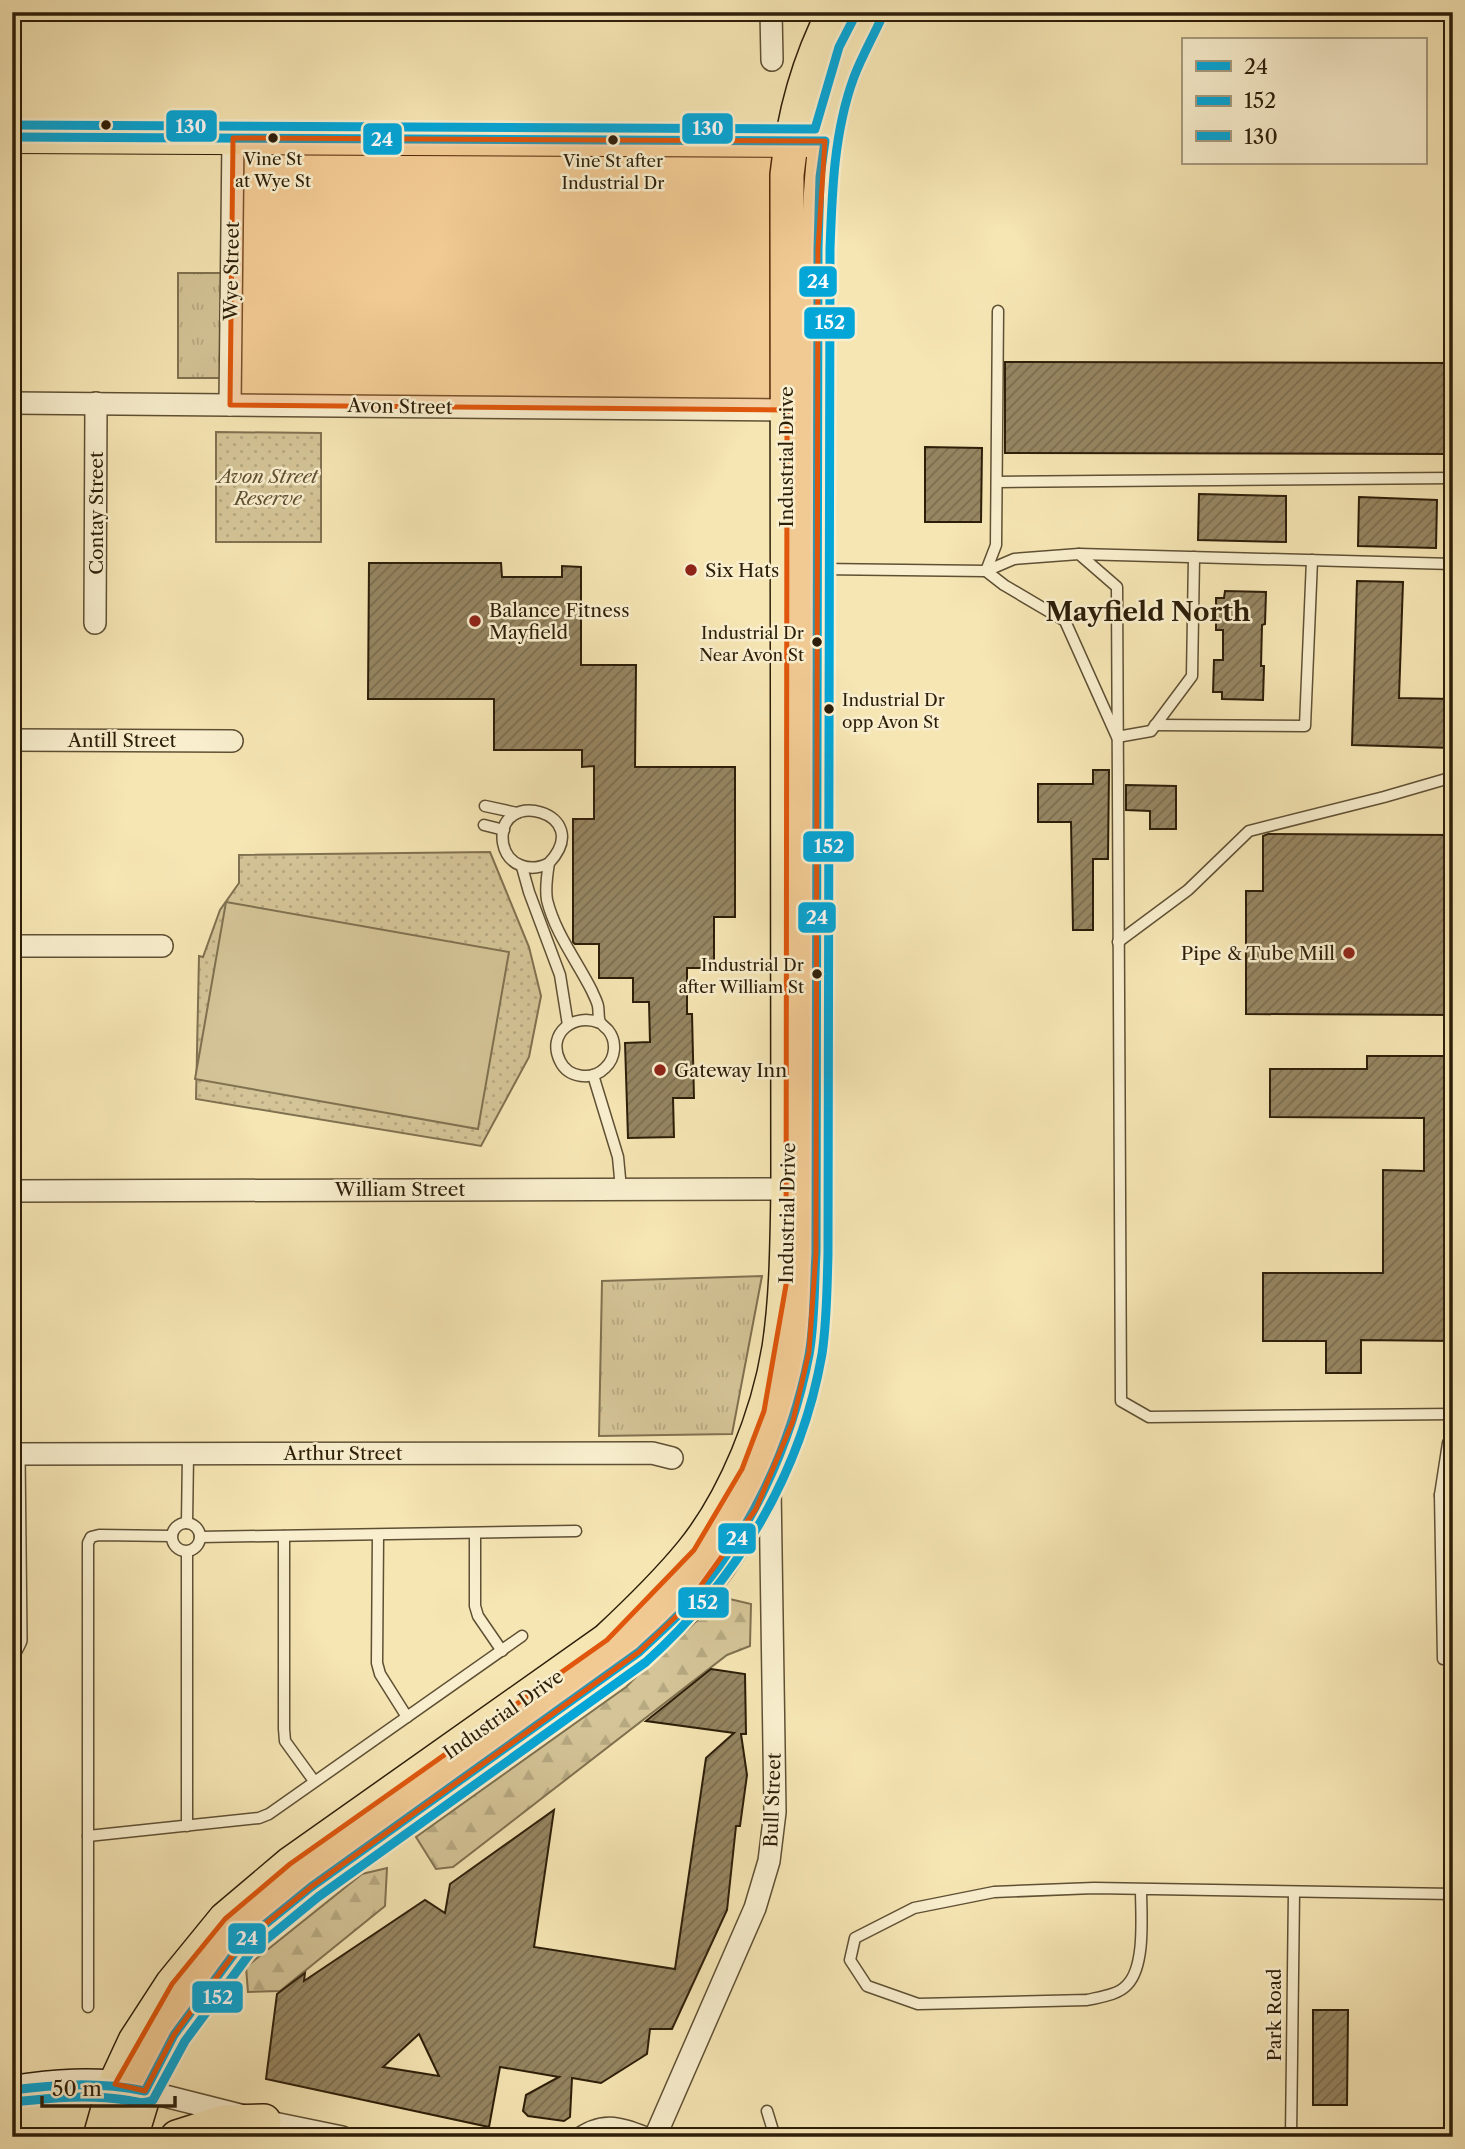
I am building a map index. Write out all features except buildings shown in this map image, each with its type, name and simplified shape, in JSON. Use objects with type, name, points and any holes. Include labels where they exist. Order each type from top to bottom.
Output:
[{"type":"highway","name":"Industrial Drive","points":[[131,2137],[130,2087],[135,2041],[172,1984],[225,1919],[290,1864],[607,1640],[652,1599],[694,1550],[742,1469],[764,1411],[778,1349],[797,1319],[816,1253],[802,569],[787,410],[787,175],[791,141],[814,58],[834,12]]},
{"type":"highway","name":"Industrial Drive","points":[[100,2137],[130,2087],[242,1943],[311,1886],[639,1652],[684,1609],[724,1560],[756,1509],[793,1421],[809,1352],[786,1285],[802,569],[820,177],[832,109],[850,51],[872,12]]},
{"type":"highway","points":[[177,2137],[224,2122],[264,2121]]},
{"type":"main road","points":[[12,137],[825,141]]},
{"type":"main road","points":[[12,2090],[63,2085],[130,2087]]},
{"type":"street","points":[[771,12],[772,60]]},
{"type":"street","name":"Wye Street","points":[[230,405],[233,138]]},
{"type":"street","name":"Avon Street","points":[[12,403],[787,410]]},
{"type":"street","name":"Contay Street","points":[[95,623],[96,403]]},
{"type":"street","name":"Antill Street","points":[[12,740],[232,741]]},
{"type":"street","points":[[12,946],[162,946]]},
{"type":"street","name":"William Street","points":[[12,1191],[788,1189]]},
{"type":"street","name":"Arthur Street","points":[[13,1454],[652,1453],[672,1458]]},
{"type":"street","points":[[12,1648],[16,1640],[13,1454]]},
{"type":"street","name":"Bull Street","points":[[656,2136],[755,1908],[769,1861],[775,1812],[769,1482]]},
{"type":"street","points":[[130,2087],[314,2134],[342,2137]]},
{"type":"lane","points":[[986,571],[996,545],[998,312]]},
{"type":"lane","points":[[997,482],[1453,478]]},
{"type":"lane","points":[[802,569],[986,571],[1014,559],[1079,554],[1453,564]]},
{"type":"lane","points":[[1079,554],[1117,587],[1121,1401],[1149,1417],[1453,1414]]},
{"type":"lane","points":[[1117,737],[1151,731],[1192,676],[1194,557]]},
{"type":"lane","points":[[1155,725],[1305,726],[1312,560]]},
{"type":"lane","points":[[986,571],[1004,585],[1065,621],[1117,737]]},
{"type":"lane","points":[[1118,942],[1188,890],[1249,831],[1453,777]]},
{"type":"lane","points":[[485,806],[517,813]]},
{"type":"lane","points":[[528,809],[539,810],[557,823],[561,844],[557,855],[549,863],[536,868],[522,867],[506,852],[504,830],[509,820],[517,813],[528,809]]},
{"type":"lane","points":[[484,825],[504,830]]},
{"type":"lane","points":[[549,863],[547,900],[558,930],[598,1004],[600,1023],[612,1037],[614,1055],[608,1066],[593,1075],[578,1076],[560,1061],[558,1038],[568,1025],[584,1019],[600,1023]]},
{"type":"lane","points":[[522,867],[560,975],[568,1025]]},
{"type":"lane","points":[[593,1075],[618,1157],[621,1189]]},
{"type":"lane","points":[[1453,1443],[1448,1443],[1440,1495],[1443,1659],[1453,1659]]},
{"type":"lane","points":[[187,1454],[187,1523]]},
{"type":"lane","points":[[1440,1495],[1453,1495]]},
{"type":"lane","points":[[187,1523],[195,1526],[200,1537],[198,1546],[187,1552],[175,1547],[171,1536],[175,1527],[187,1523]]},
{"type":"lane","points":[[200,1537],[475,1535],[576,1531]]},
{"type":"lane","points":[[88,2007],[88,1543],[91,1537],[99,1535],[171,1536]]},
{"type":"lane","points":[[378,1535],[377,1663],[380,1674],[407,1717]]},
{"type":"lane","points":[[475,1535],[475,1606],[478,1616],[502,1651]]},
{"type":"lane","points":[[284,1536],[285,1741],[314,1782]]},
{"type":"lane","points":[[187,1552],[187,1826]]},
{"type":"lane","points":[[88,1836],[259,1818],[522,1636]]},
{"type":"lane","points":[[1141,1889],[1139,1962],[1128,1985],[1109,1995],[1087,2000],[918,2004],[867,1986],[850,1960],[855,1938],[914,1908],[994,1892],[1094,1888],[1453,1894]]},
{"type":"lane","name":"Park Road","points":[[1292,2137],[1294,1892]]},
{"type":"lane","points":[[767,2111],[775,2137]]},
{"type":"lane","points":[[573,2137],[602,2121],[627,2125],[656,2136]]},
{"type":"highlighted area","points":[[233,138],[825,141],[818,249],[816,1253],[809,1352],[793,1421],[756,1509],[684,1609],[639,1652],[311,1887],[242,1943],[174,2035],[145,2091],[115,2084],[172,1984],[225,1919],[290,1864],[607,1640],[694,1550],[742,1469],[764,1411],[786,1285],[787,410],[230,405]]},
{"type":"green space","points":[[178,273],[223,273],[223,378],[178,378]]},
{"type":"green space","name":"Avon Street Reserve","points":[[216,432],[321,433],[321,542],[216,542]]},
{"type":"green space","points":[[490,852],[529,947],[541,996],[529,1057],[481,1146],[196,1099],[199,956],[203,957],[220,910],[239,883],[239,855]]},
{"type":"green space","points":[[226,902],[509,952],[478,1129],[195,1079]]},
{"type":"green space","points":[[762,1276],[732,1434],[599,1436],[602,1281]]},
{"type":"green space","points":[[717,1596],[751,1604],[750,1646],[727,1655],[453,1867],[436,1869],[416,1837],[626,1687]]},
{"type":"green space","points":[[387,1868],[385,1906],[280,1991],[248,1992],[246,1967],[362,1874]]},
{"type":"transit line","name":"130","points":[[12,125],[815,129],[839,47],[857,12]]},
{"type":"transit line","name":"152","points":[[14,2102],[84,2097],[143,2102],[153,2100],[185,2041],[251,1952],[318,1897],[646,1662],[709,1597],[736,1561],[781,1483],[812,1399],[822,1354],[826,1317],[832,205],[838,140],[847,98],[857,69],[882,17]]},
{"type":"transit line","name":"24","points":[[12,137],[825,141],[820,177],[818,249],[816,1253],[809,1355],[779,1457],[748,1521],[729,1551],[709,1580],[675,1619],[639,1652],[311,1887],[242,1943],[174,2035],[145,2091],[78,2085],[12,2090]]},
{"type":"place","name":"Vine St at Wye St","points":[[273,138]]},
{"type":"place","name":"Vine St after Industrial Dr","points":[[613,140]]},
{"type":"place","name":"Six Hats","points":[[691,570]]},
{"type":"place","name":"Balance Fitness Mayfield","points":[[475,621]]},
{"type":"place","name":"Industrial Dr Near Avon St","points":[[817,642]]},
{"type":"place","name":"Industrial Dr opp Avon St","points":[[829,709]]},
{"type":"place","name":"Pipe & Tube Mill","points":[[1349,953]]},
{"type":"place","name":"Industrial Dr after William St","points":[[817,974]]},
{"type":"place","name":"Gateway Inn","points":[[660,1070]]},
{"type":"district","name":"Mayfield North","points":[[1148,612]]}]
